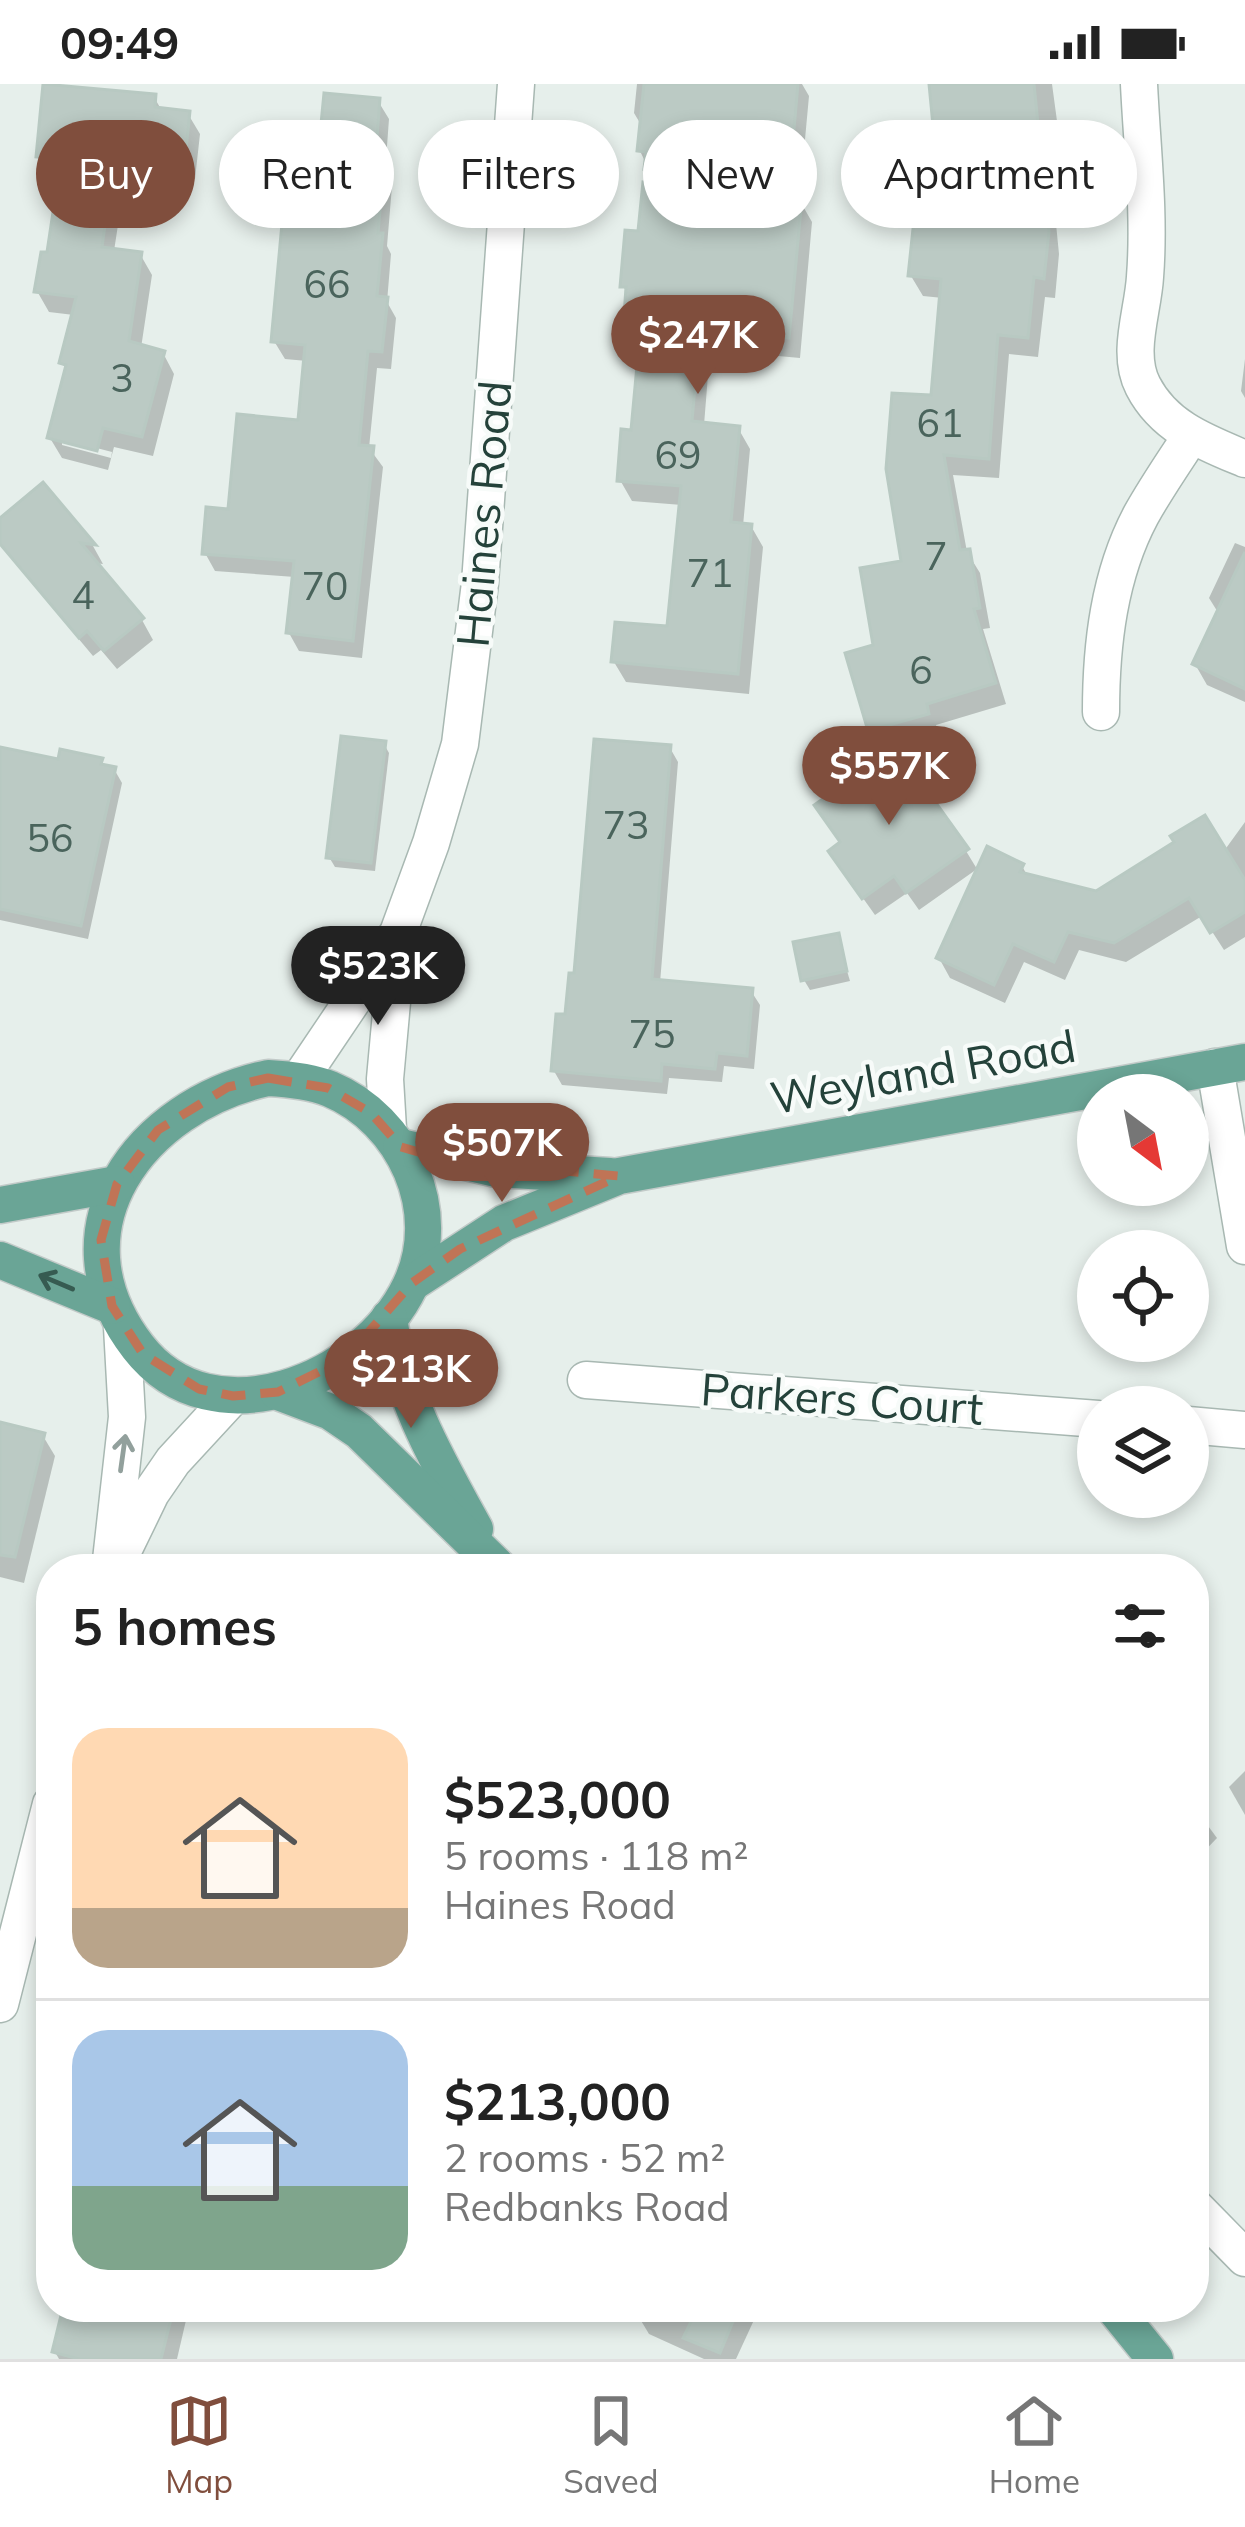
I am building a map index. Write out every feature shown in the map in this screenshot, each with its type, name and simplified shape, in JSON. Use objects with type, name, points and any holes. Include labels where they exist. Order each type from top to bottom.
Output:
[{"type":"main road","name":"Weyland Road","points":[[412,1282],[504,1223],[619,1177],[1230,1064]]},
{"type":"main road","points":[[268,1078],[299,1080],[359,1104],[394,1138],[415,1176],[422,1210],[422,1241],[412,1282],[389,1318],[345,1359],[315,1378],[278,1392],[233,1396],[199,1389],[143,1354],[117,1316],[103,1275],[101,1240],[117,1184],[158,1130],[192,1105],[228,1087],[268,1078]]},
{"type":"main road","name":"Weyland Road","points":[[394,1138],[496,1169],[619,1177]]},
{"type":"main road","points":[[0,1205],[117,1184]]},
{"type":"main road","points":[[0,1260],[117,1316]]},
{"type":"main road","points":[[389,1318],[394,1355],[424,1438],[490,1554]]},
{"type":"main road","points":[[278,1392],[331,1412],[359,1431],[486,1554]]},
{"type":"main road","points":[[1125,2322],[1155,2359]]},
{"type":"street","name":"Haines Road","points":[[299,1080],[398,933],[460,744],[472,662],[516,84]]},
{"type":"street","points":[[1139,84],[1145,276],[1135,346],[1140,382],[1162,414],[1191,436],[1245,459]]},
{"type":"street","points":[[1100,712],[1101,648],[1117,579],[1140,517],[1191,436]]},
{"type":"street","name":"Haines Road","points":[[394,1138],[385,1079],[398,933]]},
{"type":"street","points":[[1230,1064],[1245,1246]]},
{"type":"street","points":[[113,1554],[127,1417],[117,1316]]},
{"type":"street","name":"Parkers Court","points":[[586,1380],[1077,1417]]},
{"type":"street","points":[[120,1554],[172,1462],[233,1396]]},
{"type":"street","points":[[1209,1427],[1245,1430]]},
{"type":"street","points":[[0,2004],[36,1863]]},
{"type":"street","points":[[1209,2221],[1245,2258]]},
{"type":"highlighted area","points":[[268,1078],[328,1088],[371,1113],[401,1147],[446,1160],[619,1176],[460,1249],[412,1283],[345,1359],[278,1392],[233,1396],[199,1389],[143,1354],[112,1306],[101,1240],[117,1184],[158,1130],[228,1087]]},
{"type":"building","points":[[43,84],[156,94],[155,107],[190,111],[189,120],[40,120]]},
{"type":"building","points":[[644,84],[798,84],[795,120],[643,120],[643,152],[637,151]]},
{"type":"building","points":[[929,84],[1034,84],[1038,120],[932,120]]},
{"type":"building","points":[[324,93],[380,98],[378,120],[321,120]]},
{"type":"building","points":[[643,182],[643,228],[799,228],[789,338],[700,330],[692,421],[740,426],[731,522],[752,524],[738,674],[611,662],[615,622],[667,626],[681,486],[617,481],[621,429],[631,430],[640,333],[623,331],[626,287],[620,287],[625,230],[638,231]]},
{"type":"building","points":[[51,228],[105,228],[102,247],[142,252],[129,341],[165,351],[142,437],[103,428],[97,451],[47,438],[66,365],[59,363],[76,297],[34,292],[41,252],[47,252]]},
{"type":"building","points":[[282,228],[378,228],[378,233],[383,233],[377,296],[388,297],[382,352],[368,351],[359,445],[374,446],[353,641],[286,633],[294,561],[202,554],[206,507],[228,509],[237,414],[298,420],[305,345],[271,342]]},
{"type":"building","points":[[913,228],[1049,228],[1044,279],[1034,277],[1028,338],[998,335],[989,459],[944,455],[960,550],[970,549],[980,608],[974,609],[996,683],[927,704],[929,714],[868,731],[845,653],[873,645],[860,568],[901,561],[886,469],[892,393],[931,395],[941,279],[908,276]]},
{"type":"building","points":[[43,482],[96,545],[81,543],[144,618],[104,651],[87,631],[79,638],[0,544],[0,518]]},
{"type":"building","points":[[1245,552],[1245,689],[1192,664]]},
{"type":"building","points":[[341,736],[386,741],[371,863],[326,858]]},
{"type":"building","points":[[594,739],[671,745],[652,979],[753,988],[747,1056],[717,1053],[715,1069],[662,1064],[661,1081],[551,1071],[556,1014],[565,1014],[569,973],[574,973]]},
{"type":"building","points":[[0,747],[58,759],[60,749],[103,758],[101,764],[116,767],[81,926],[0,909]]},
{"type":"building","points":[[896,747],[969,849],[906,893],[894,876],[862,899],[828,851],[840,842],[814,805]]},
{"type":"building","points":[[1205,815],[1245,880],[1245,912],[1210,933],[1189,898],[1114,943],[1068,932],[1054,962],[1013,944],[994,985],[936,958],[987,846],[1024,864],[1020,872],[1096,891],[1174,842],[1170,836]]},
{"type":"building","points":[[839,933],[847,971],[801,981],[793,942]]},
{"type":"building","points":[[0,1422],[45,1433],[15,1557],[0,1555]]},
{"type":"building","points":[[59,2322],[170,2322],[161,2359],[79,2359],[52,2352]]},
{"type":"building","points":[[691,2322],[733,2322],[720,2353],[683,2338]]}]
